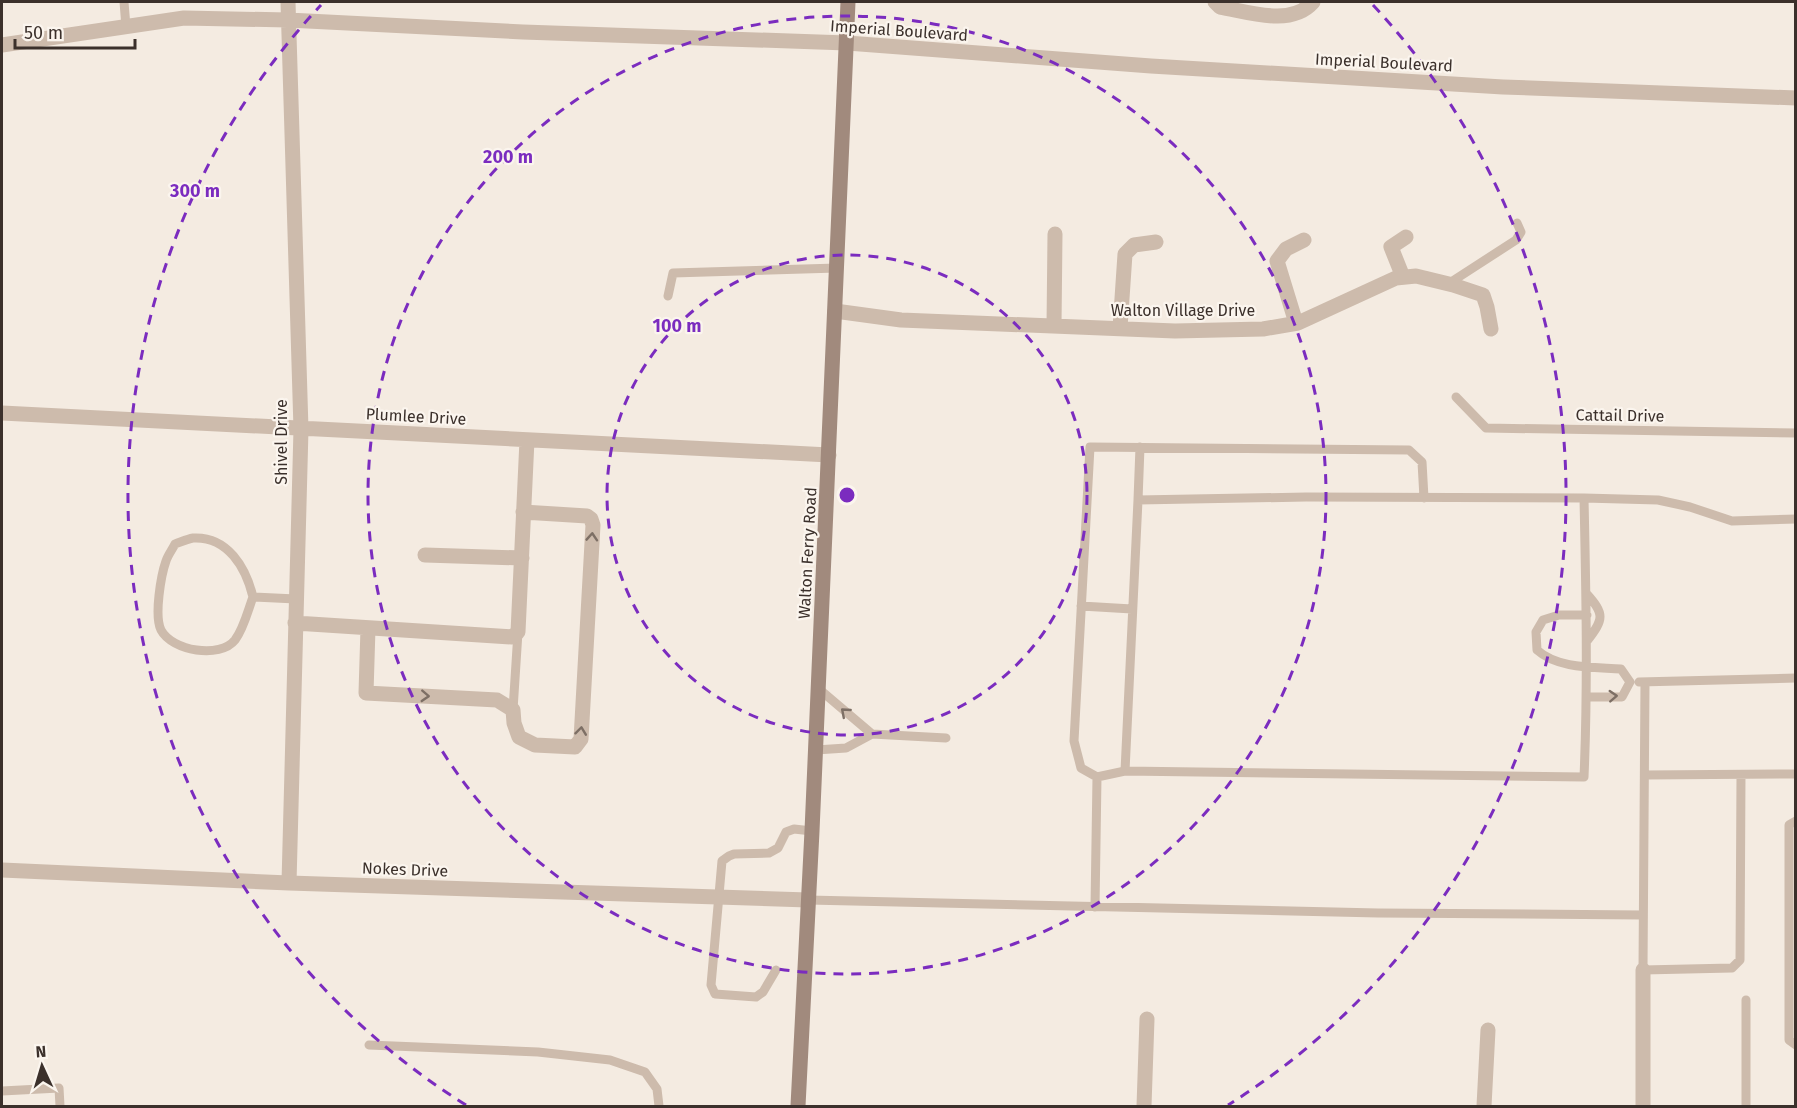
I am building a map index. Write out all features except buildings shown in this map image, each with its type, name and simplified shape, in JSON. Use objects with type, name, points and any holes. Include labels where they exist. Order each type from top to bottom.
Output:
[{"type":"street","name":"Shivel Drive","points":[[288,2],[301,429],[289,883]]},
{"type":"street","name":"Walton Ferry Road","points":[[798,1107],[849,2]]},
{"type":"street","points":[[1215,2],[1220,7],[1284,16],[1306,9],[1313,2]]},
{"type":"street","name":"Imperial Boulevard","points":[[2,45],[183,18],[288,20],[523,32],[847,43],[1139,65],[1491,86],[1796,98]]},
{"type":"street","points":[[1054,326],[1055,234]]},
{"type":"street","points":[[1403,277],[1391,247],[1406,237]]},
{"type":"street","points":[[1296,323],[1276,261],[1286,249],[1304,240]]},
{"type":"street","points":[[1120,328],[1125,254],[1134,245],[1156,242]]},
{"type":"street","name":"Walton Village Drive","points":[[835,311],[901,320],[1175,331],[1263,329],[1296,323],[1396,278],[1416,276],[1483,296],[1491,329]]},
{"type":"street","name":"Plumlee Drive","points":[[2,413],[829,455]]},
{"type":"street","points":[[296,623],[512,637],[518,632],[527,440]]},
{"type":"street","points":[[368,628],[366,693],[497,700],[513,710],[514,723],[519,737],[535,745],[575,747],[581,739],[593,525],[587,516],[523,512]]},
{"type":"street","points":[[425,555],[522,558]]},
{"type":"street","name":"Nokes Drive","points":[[2,870],[289,883],[808,900]]},
{"type":"street","points":[[1643,970],[1643,1107]]},
{"type":"street","points":[[1144,1107],[1147,1019]]},
{"type":"street","points":[[1484,1107],[1488,1030]]},
{"type":"lane","points":[[124,2],[126,27]]},
{"type":"lane","points":[[1448,284],[1516,240],[1521,232],[1517,223]]},
{"type":"lane","points":[[668,296],[673,273],[837,268]]},
{"type":"lane","name":"Cattail Drive","points":[[1456,397],[1486,428],[1796,433]]},
{"type":"lane","points":[[1424,498],[1422,462],[1409,450],[1090,447],[1074,741],[1080,768],[1097,777],[1125,771],[1584,777],[1587,641],[1584,498]]},
{"type":"lane","points":[[1125,771],[1140,447]]},
{"type":"lane","points":[[1138,500],[1424,498],[1658,500],[1690,507],[1732,521],[1796,519]]},
{"type":"lane","points":[[191,538],[204,539],[223,546],[238,560],[249,581],[253,597],[234,641],[222,649],[206,651],[188,648],[173,642],[161,630],[158,608],[166,561],[175,544],[191,538]]},
{"type":"lane","points":[[1586,593],[1599,608],[1599,625],[1587,641]]},
{"type":"lane","points":[[253,597],[296,599]]},
{"type":"lane","points":[[1081,606],[1132,609]]},
{"type":"lane","points":[[1587,615],[1559,615],[1543,620],[1536,632],[1537,650],[1545,658],[1586,667],[1621,669],[1630,682]]},
{"type":"lane","points":[[513,710],[518,632]]},
{"type":"lane","points":[[1630,682],[1796,678]]},
{"type":"lane","points":[[1645,681],[1643,970],[1732,968],[1740,960],[1741,775]]},
{"type":"lane","points":[[1586,697],[1622,697],[1630,682]]},
{"type":"lane","points":[[819,689],[872,735]]},
{"type":"lane","points":[[816,750],[846,748],[872,735],[946,738]]},
{"type":"lane","points":[[1645,775],[1796,774]]},
{"type":"lane","points":[[1095,906],[1097,777]]},
{"type":"lane","points":[[1796,821],[1789,825],[1792,870],[1789,1040],[1796,1045]]},
{"type":"lane","points":[[776,970],[763,992],[756,997],[715,994],[711,985],[722,861],[734,854],[769,853],[778,848],[786,832],[812,831]]},
{"type":"lane","points":[[808,900],[1366,913],[1643,915]]},
{"type":"lane","points":[[1746,1000],[1746,1107]]},
{"type":"lane","points":[[369,1046],[538,1052],[610,1060],[645,1072],[657,1089],[659,1107]]},
{"type":"lane","points":[[2,1091],[59,1088],[60,1107]]}]
